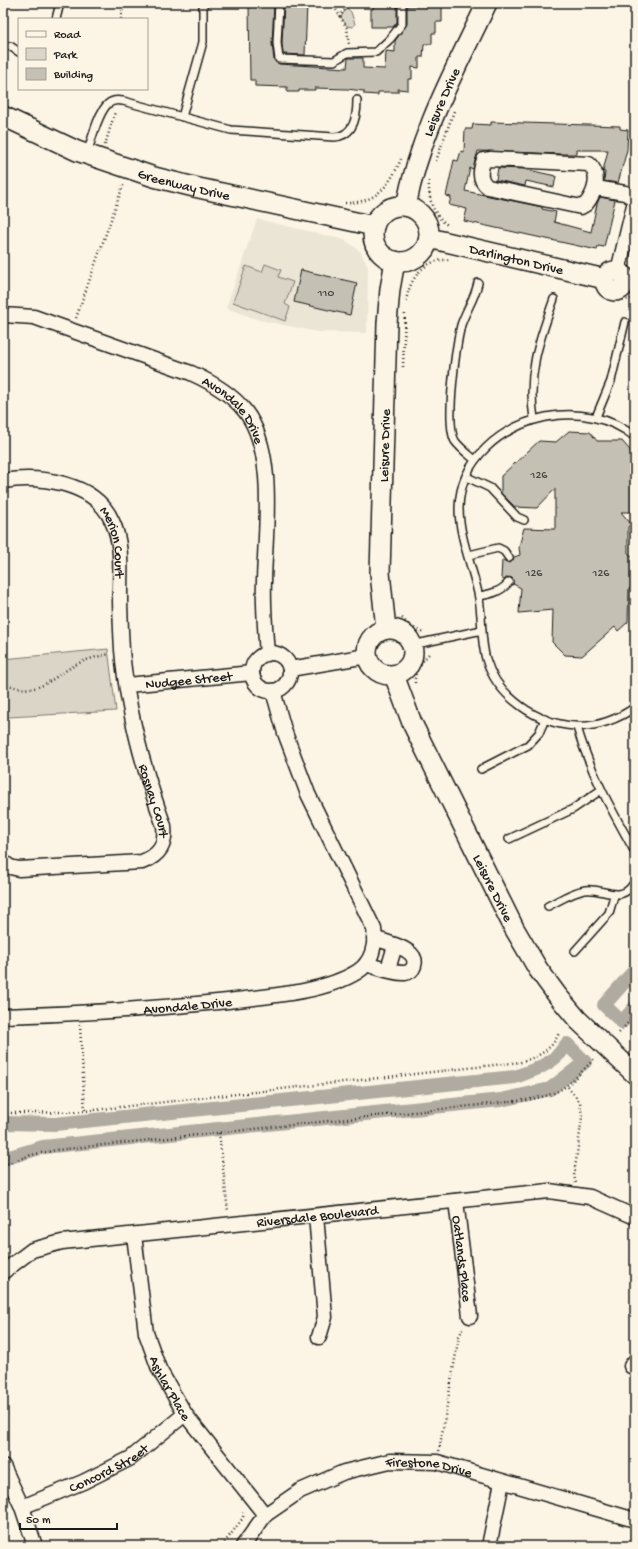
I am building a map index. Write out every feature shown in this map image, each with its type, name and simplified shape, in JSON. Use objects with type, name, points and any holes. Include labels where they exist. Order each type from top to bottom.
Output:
[{"type":"street","name":"Leisure Drive","points":[[406,206],[412,175],[429,126],[485,4]]},
{"type":"street","name":"Greenway Drive","points":[[3,116],[54,141],[87,155],[123,167],[190,186],[374,226]]},
{"type":"street","points":[[491,159],[583,163],[589,164],[593,168],[596,188],[586,204],[574,206],[488,187],[483,184],[480,176],[484,160],[491,159]]},
{"type":"street","points":[[596,188],[625,193],[635,200],[621,280]]},
{"type":"street","points":[[392,206],[406,206],[413,208],[424,217],[429,231],[427,246],[417,257],[410,261],[395,261],[382,254],[377,248],[374,241],[374,226],[381,214],[392,206]]},
{"type":"street","name":"Darlington Drive","points":[[429,238],[621,280]]},
{"type":"street","name":"Leisure Drive","points":[[386,629],[380,574],[387,323],[390,288],[395,261]]},
{"type":"street","name":"Avondale Drive","points":[[3,315],[34,317],[211,382],[229,394],[245,411],[257,431],[264,454],[266,480],[264,605],[267,654]]},
{"type":"street","name":"Merion Court","points":[[3,481],[21,478],[41,478],[63,484],[82,491],[100,504],[112,519],[119,539],[122,651],[127,685]]},
{"type":"street","points":[[386,629],[402,632],[418,640],[411,660],[402,672],[394,675],[386,675],[378,671],[371,665],[367,656],[369,643],[373,636],[386,629]]},
{"type":"street","points":[[273,653],[284,658],[290,669],[288,681],[284,686],[273,691],[268,691],[259,687],[255,683],[252,673],[254,663],[262,655],[267,654],[273,653]]},
{"type":"street","points":[[290,669],[367,656]]},
{"type":"street","name":"Nudgee Street","points":[[127,685],[252,673]]},
{"type":"street","name":"Leisure Drive","points":[[394,675],[412,723],[514,928],[538,969],[578,1020],[635,1074]]},
{"type":"street","name":"Rosnay Court","points":[[3,862],[19,869],[132,864],[150,859],[163,847],[165,837],[164,826],[139,752],[127,685]]},
{"type":"street","points":[[273,691],[296,765],[308,794],[372,924],[374,938],[372,951],[366,964],[404,973],[411,970],[414,966],[414,960],[411,954],[374,938]]},
{"type":"street","points":[[388,969],[395,946]]},
{"type":"street","name":"Avondale Drive","points":[[3,1016],[79,1014],[153,1009],[290,993],[320,986],[346,977],[357,972],[366,964]]},
{"type":"street","name":"Riversdale Boulevard","points":[[3,1272],[32,1250],[62,1242],[549,1191],[590,1197],[635,1217]]},
{"type":"street","name":"Oatlands Place","points":[[456,1201],[470,1316]]},
{"type":"street","points":[[316,1216],[325,1317],[319,1337]]},
{"type":"street","name":"Ashlar Place","points":[[134,1235],[146,1333],[159,1369],[185,1414],[265,1515]]},
{"type":"street","name":"Concord Street","points":[[22,1507],[83,1482],[131,1458],[185,1414]]},
{"type":"street","name":"Firestone Drive","points":[[243,1546],[265,1515],[300,1491],[344,1472],[390,1461],[437,1462],[635,1520]]},
{"type":"street","points":[[3,1466],[22,1507],[35,1546]]},
{"type":"street","points":[[489,1546],[502,1482]]},
{"type":"lane","points":[[56,18],[60,3]]},
{"type":"lane","points":[[182,117],[203,42],[203,3]]},
{"type":"lane","points":[[279,3],[277,43],[279,59],[334,61],[352,53],[375,53],[384,46],[402,24],[402,3]]},
{"type":"lane","points":[[10,46],[18,51]]},
{"type":"lane","points":[[87,155],[104,108],[110,102],[118,100],[239,132],[338,137],[346,134],[354,125],[357,111],[357,100]]},
{"type":"lane","points":[[475,460],[455,440],[452,411],[453,371],[458,342],[462,324],[476,294],[478,283]]},
{"type":"lane","points":[[534,419],[532,404],[532,368],[542,332],[554,299]]},
{"type":"lane","points":[[596,417],[612,381],[625,322]]},
{"type":"lane","points":[[635,437],[615,425],[596,417],[574,414],[534,419],[497,437],[475,460],[462,488],[459,508],[479,596],[486,659],[496,681],[511,699],[545,719],[559,724],[577,727],[613,720],[635,707]]},
{"type":"lane","points":[[467,477],[490,488],[517,517],[524,520]]},
{"type":"lane","points":[[469,555],[498,548],[504,551],[509,558]]},
{"type":"lane","points":[[479,596],[494,593],[504,588],[509,582]]},
{"type":"lane","points":[[418,640],[482,630]]},
{"type":"lane","points":[[481,769],[528,745],[539,733],[545,719]]},
{"type":"lane","points":[[577,727],[588,761],[600,790],[635,852]]},
{"type":"lane","points":[[509,840],[573,810],[600,790]]},
{"type":"lane","points":[[548,906],[584,890],[593,889],[614,896],[624,892],[635,881]]},
{"type":"lane","points":[[575,952],[610,912],[614,896]]},
{"type":"path","points":[[121,18],[124,3]]},
{"type":"path","points":[[332,3],[339,17],[347,28],[352,53]]},
{"type":"path","points":[[339,17],[350,3]]},
{"type":"path","points":[[104,146],[118,100]]},
{"type":"path","points":[[434,164],[454,110]]},
{"type":"path","points":[[72,330],[126,183],[118,181],[123,167]]},
{"type":"path","points":[[430,175],[429,193],[432,206],[439,218],[452,228]]},
{"type":"path","points":[[401,613],[402,619],[418,640]]},
{"type":"path","points":[[3,682],[15,687],[34,688],[84,661],[122,651]]},
{"type":"path","points":[[415,689],[414,676],[418,666],[430,653]]},
{"type":"path","points":[[79,1014],[85,1111]]},
{"type":"path","points":[[619,1033],[635,1015]]},
{"type":"path","points":[[3,1113],[85,1111],[521,1062],[538,1056],[554,1045],[559,1033]]},
{"type":"path","points":[[3,1165],[26,1157],[56,1150],[513,1102],[549,1096],[568,1087],[595,1058]]},
{"type":"path","points":[[568,1087],[580,1102],[582,1117],[574,1176],[578,1195]]},
{"type":"path","points":[[219,1133],[228,1215]]},
{"type":"path","points":[[437,1462],[459,1336],[470,1316]]},
{"type":"path","points":[[222,1546],[243,1518],[243,1506]]},
{"type":"shaded area","points":[[257,219],[345,240],[360,251],[368,267],[367,333],[318,332],[259,320],[226,308]]},
{"type":"green space","points":[[347,8],[351,12],[355,24],[353,27],[347,26],[341,17]]},
{"type":"green space","points":[[265,264],[281,270],[278,277],[293,282],[285,304],[290,307],[285,321],[233,302],[246,266],[262,272]]},
{"type":"green space","points":[[108,649],[116,711],[9,717],[3,715],[3,659]]},
{"type":"building","points":[[249,3],[274,3],[272,44],[274,60],[279,64],[347,68],[348,58],[363,58],[363,68],[385,69],[386,51],[395,52],[395,41],[407,24],[407,6],[417,6],[417,3],[442,3],[442,22],[436,22],[436,33],[432,33],[432,44],[424,44],[423,57],[419,57],[419,68],[412,67],[412,79],[408,79],[408,90],[398,89],[398,92],[378,92],[378,95],[364,94],[364,91],[347,89],[315,88],[315,90],[287,92],[287,87],[255,86],[255,80],[250,80]]},
{"type":"building","points":[[284,3],[307,3],[305,55],[283,54],[282,43]]},
{"type":"building","points":[[374,3],[394,3],[394,6],[397,6],[397,22],[393,27],[371,27],[371,9],[373,9]]},
{"type":"building","points":[[491,122],[620,126],[620,129],[628,130],[627,150],[618,183],[604,181],[605,172],[603,171],[608,150],[577,150],[577,154],[478,151],[473,169],[470,168],[465,191],[542,207],[542,209],[556,212],[554,222],[591,232],[600,197],[615,200],[604,247],[598,246],[597,250],[464,221],[467,209],[449,205],[451,197],[446,196],[454,160],[458,161],[461,151],[464,152],[465,129],[472,129],[473,124],[491,125]]},
{"type":"building","points":[[498,168],[524,169],[556,176],[554,187],[526,181],[525,186],[496,180]]},
{"type":"building","points":[[301,270],[357,283],[350,315],[294,302]]},
{"type":"building","points":[[569,431],[590,432],[597,441],[622,441],[635,456],[635,512],[621,512],[631,524],[628,527],[628,553],[635,559],[635,585],[629,589],[628,622],[618,631],[615,627],[582,656],[565,655],[552,642],[553,610],[519,613],[521,588],[513,584],[512,578],[508,577],[504,580],[501,578],[502,560],[510,563],[514,557],[520,555],[519,547],[524,528],[555,529],[555,489],[537,508],[515,507],[501,493],[501,476],[539,441],[556,442]]},
{"type":"waterway","points":[[635,970],[604,1005],[622,1022],[635,1007]]},
{"type":"waterway","points":[[3,1123],[55,1124],[515,1077],[539,1068],[555,1058],[567,1044],[585,1062],[550,1089],[501,1100],[43,1147],[3,1159]]}]
